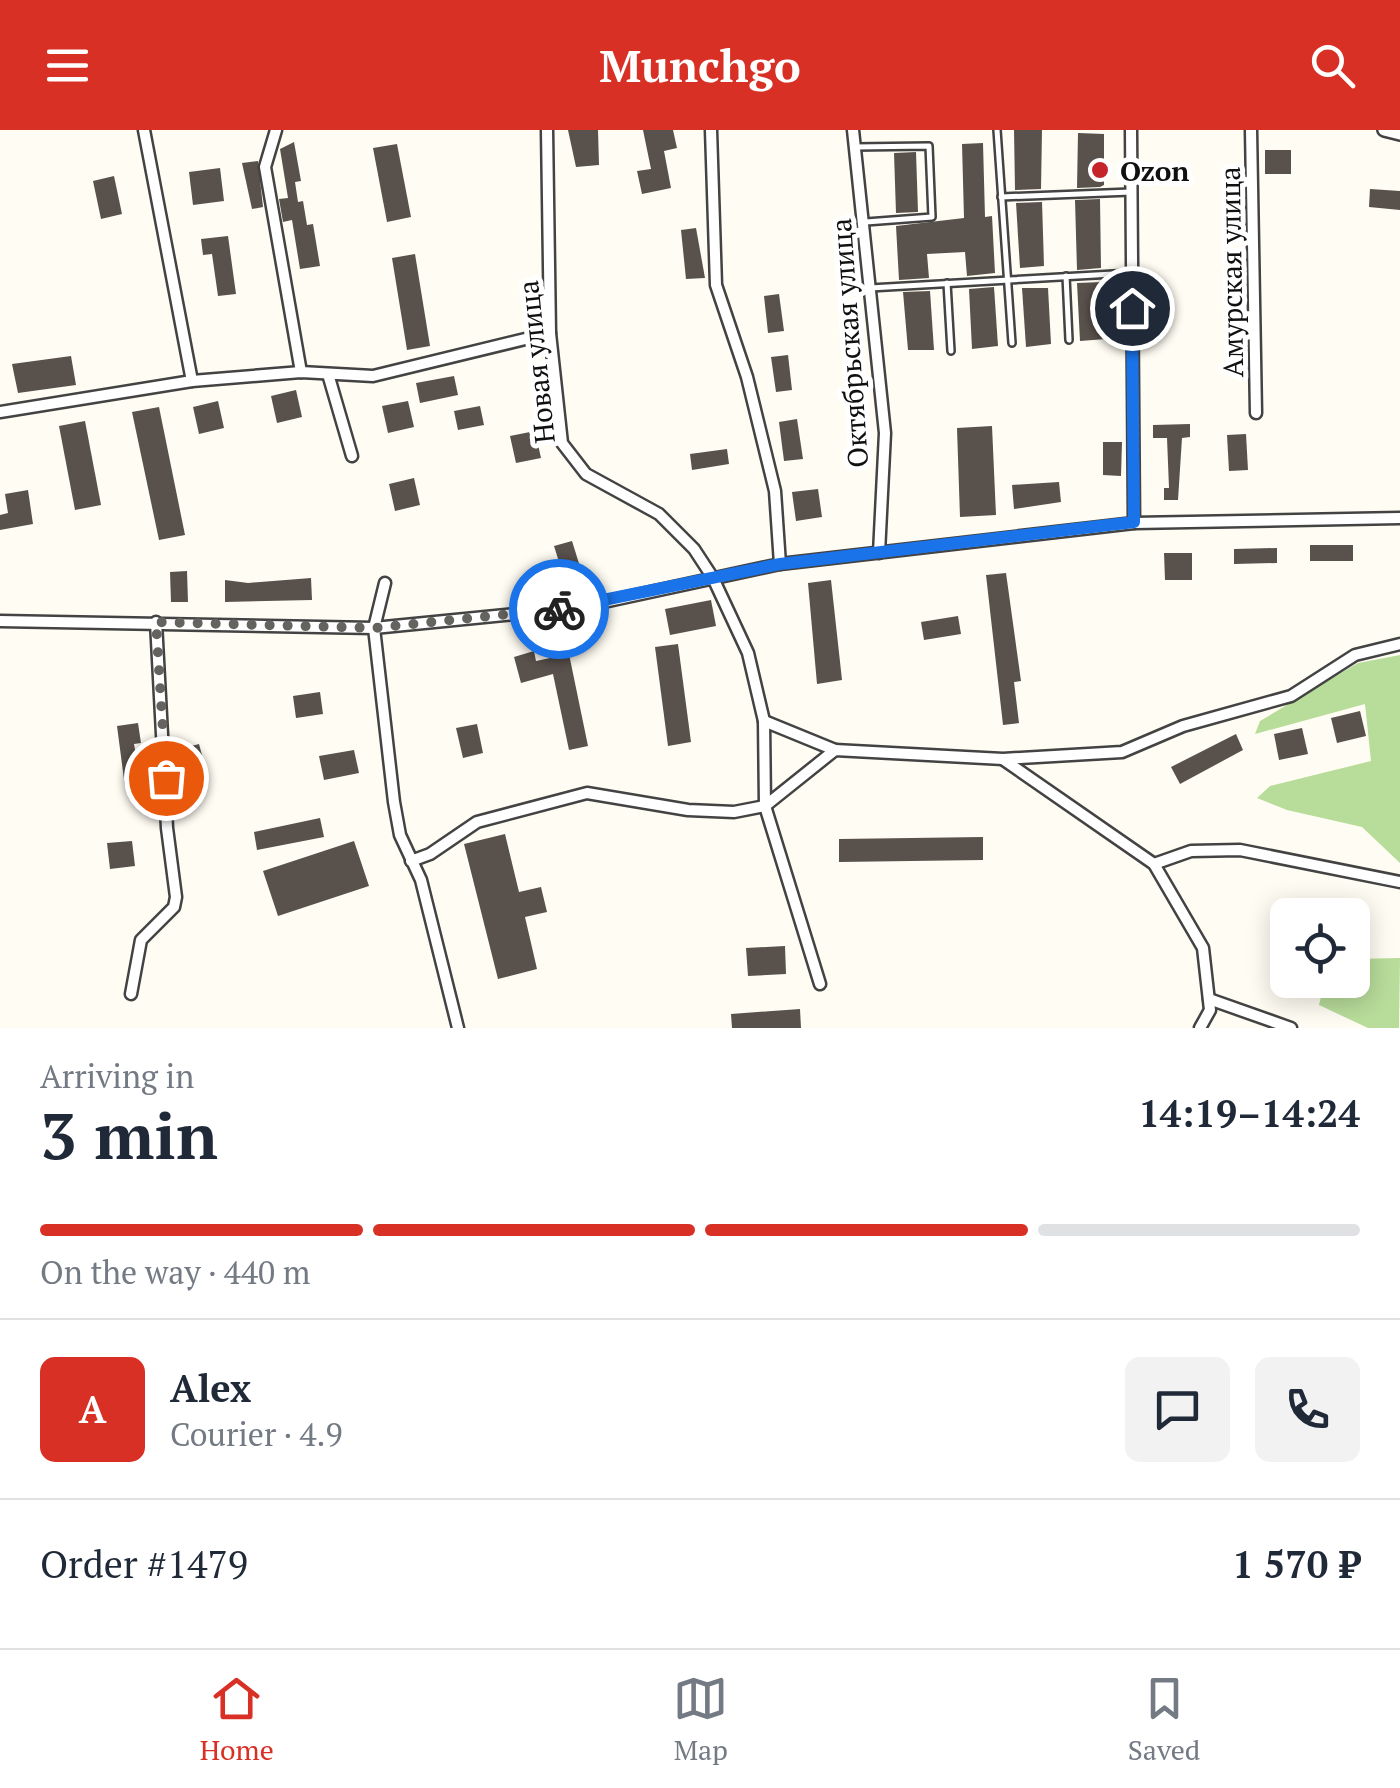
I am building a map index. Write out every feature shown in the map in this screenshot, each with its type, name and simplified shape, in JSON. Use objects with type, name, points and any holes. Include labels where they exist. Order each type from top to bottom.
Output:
[{"type":"street","points":[[144,130],[192,381]]},
{"type":"street","points":[[276,130],[265,167],[301,372]]},
{"type":"street","name":"Новая улица","points":[[548,130],[550,333],[564,449],[596,482],[658,514],[694,549],[713,578],[748,653],[764,721],[765,806],[820,984]]},
{"type":"street","points":[[711,130],[716,285],[748,377],[775,492],[780,564]]},
{"type":"street","name":"Октябрьская улица","points":[[854,130],[885,433],[878,553]]},
{"type":"street","points":[[1131,130],[1134,522]]},
{"type":"street","name":"Амурская улица","points":[[1251,130],[1256,413]]},
{"type":"street","points":[[1384,130],[1400,134]]},
{"type":"street","points":[[0,412],[192,381],[301,372],[373,376],[550,333]]},
{"type":"street","points":[[328,374],[352,456]]},
{"type":"street","points":[[0,621],[374,628],[576,608],[780,564],[1134,522],[1400,518]]},
{"type":"street","points":[[386,583],[374,628],[394,802],[400,835],[420,880],[458,1028]]},
{"type":"street","points":[[131,994],[141,940],[174,907],[176,897],[167,828],[156,622]]},
{"type":"street","points":[[764,721],[835,750],[1003,759],[1122,752],[1183,726],[1291,696],[1356,656],[1400,644]]},
{"type":"street","points":[[411,861],[430,854],[477,822],[587,793],[688,810],[734,812],[765,806],[835,750]]},
{"type":"street","points":[[1003,759],[1154,864],[1203,948],[1210,1004],[1208,1028]]},
{"type":"street","points":[[1154,864],[1191,851],[1240,850],[1400,882]]},
{"type":"street","points":[[1200,1028],[1210,1004]]},
{"type":"street","points":[[1210,1004],[1291,1028]]},
{"type":"lane","points":[[997,130],[1012,343]]},
{"type":"lane","points":[[855,147],[929,146],[932,217],[863,222]]},
{"type":"lane","points":[[1002,196],[1131,192]]},
{"type":"lane","points":[[870,288],[1132,272]]},
{"type":"lane","points":[[1066,276],[1069,340]]},
{"type":"lane","points":[[947,283],[951,352]]},
{"type":"green space","points":[[1400,655],[1400,863],[1362,827],[1287,810],[1257,798],[1270,786],[1371,761],[1365,704],[1255,734],[1260,721],[1358,663]]},
{"type":"green space","points":[[1400,958],[1399,1028],[1368,1028],[1319,1005],[1321,998],[1370,998],[1370,959]]},
{"type":"building","points":[[568,130],[598,130],[599,165],[576,167]]},
{"type":"building","points":[[643,130],[673,130],[677,148],[664,151],[671,188],[642,194],[637,171],[651,169]]},
{"type":"building","points":[[1014,130],[1042,130],[1041,189],[1015,190]]},
{"type":"building","points":[[1078,133],[1104,134],[1104,185],[1100,187],[1077,188]]},
{"type":"building","points":[[294,142],[301,181],[295,182],[298,202],[303,201],[307,225],[313,224],[320,266],[300,269],[292,220],[283,222],[279,199],[288,198],[280,149]]},
{"type":"building","points":[[983,143],[985,217],[992,216],[995,273],[967,276],[965,252],[927,254],[929,278],[899,280],[896,226],[964,218],[962,144]]},
{"type":"building","points":[[397,144],[411,217],[387,222],[373,148]]},
{"type":"building","points":[[1265,150],[1291,150],[1291,174],[1265,174]]},
{"type":"building","points":[[916,152],[918,212],[896,213],[894,153]]},
{"type":"building","points":[[258,161],[263,207],[252,209],[242,163]]},
{"type":"building","points":[[220,168],[224,201],[193,205],[189,172]]},
{"type":"building","points":[[114,176],[122,214],[101,219],[93,181]]},
{"type":"building","points":[[1370,189],[1400,191],[1400,210],[1369,207]]},
{"type":"building","points":[[1100,199],[1101,268],[1077,270],[1075,200]]},
{"type":"building","points":[[1042,202],[1044,266],[1020,268],[1016,203]]},
{"type":"building","points":[[696,228],[705,278],[686,279],[681,230]]},
{"type":"building","points":[[228,236],[236,294],[218,296],[212,254],[203,255],[201,239]]},
{"type":"building","points":[[415,254],[430,346],[407,350],[392,258]]},
{"type":"building","points":[[1103,282],[1106,339],[1080,341],[1077,283]]},
{"type":"building","points":[[994,287],[998,346],[972,349],[969,289]]},
{"type":"building","points":[[1022,288],[1048,288],[1051,344],[1026,347]]},
{"type":"building","points":[[930,291],[934,350],[908,350],[903,292]]},
{"type":"building","points":[[779,294],[784,331],[768,333],[764,296]]},
{"type":"building","points":[[788,355],[792,390],[776,392],[771,357]]},
{"type":"building","points":[[71,356],[76,385],[18,393],[12,364]]},
{"type":"building","points":[[454,376],[458,395],[420,403],[416,383]]},
{"type":"building","points":[[296,390],[302,417],[277,423],[271,396]]},
{"type":"building","points":[[218,401],[224,428],[199,434],[193,407]]},
{"type":"building","points":[[408,401],[414,427],[388,433],[382,406]]},
{"type":"building","points":[[480,406],[484,425],[458,430],[454,411]]},
{"type":"building","points":[[159,407],[185,535],[159,540],[132,412]]},
{"type":"building","points":[[797,419],[803,459],[784,461],[779,422]]},
{"type":"building","points":[[85,421],[101,505],[75,510],[59,426]]},
{"type":"building","points":[[1190,424],[1190,437],[1182,438],[1178,500],[1164,500],[1164,488],[1169,488],[1167,438],[1153,438],[1153,425]]},
{"type":"building","points":[[992,426],[996,515],[960,517],[957,428]]},
{"type":"building","points":[[535,431],[541,458],[516,463],[510,436]]},
{"type":"building","points":[[1246,434],[1248,470],[1229,471],[1227,435]]},
{"type":"building","points":[[1103,442],[1122,442],[1121,476],[1103,475]]},
{"type":"building","points":[[727,449],[729,464],[692,470],[690,454]]},
{"type":"building","points":[[414,478],[420,505],[395,511],[389,484]]},
{"type":"building","points":[[1059,482],[1061,502],[1014,509],[1012,485]]},
{"type":"building","points":[[818,489],[822,517],[796,521],[792,492]]},
{"type":"building","points":[[28,490],[33,524],[0,530],[0,515],[8,513],[5,494]]},
{"type":"building","points":[[572,541],[581,570],[563,575],[554,546]]},
{"type":"building","points":[[1310,545],[1353,545],[1353,561],[1310,561]]},
{"type":"building","points":[[1277,548],[1277,563],[1234,564],[1234,549]]},
{"type":"building","points":[[1164,553],[1192,553],[1192,580],[1165,580]]},
{"type":"building","points":[[187,571],[188,602],[171,602],[170,572]]},
{"type":"building","points":[[1006,573],[1021,681],[1014,682],[1019,723],[1003,725],[986,575]]},
{"type":"building","points":[[311,578],[312,600],[225,602],[225,580],[248,583]]},
{"type":"building","points":[[831,580],[842,680],[817,684],[808,583]]},
{"type":"building","points":[[711,600],[716,626],[670,635],[665,609]]},
{"type":"building","points":[[958,616],[961,634],[924,640],[921,622]]},
{"type":"building","points":[[678,644],[691,742],[668,746],[655,647]]},
{"type":"building","points":[[534,651],[536,661],[569,654],[588,746],[569,750],[553,674],[521,683],[514,657]]},
{"type":"building","points":[[320,692],[323,714],[296,718],[293,696]]},
{"type":"building","points":[[1360,711],[1366,736],[1337,743],[1331,718]]},
{"type":"building","points":[[138,723],[141,743],[134,744],[141,784],[125,787],[117,726]]},
{"type":"building","points":[[477,724],[483,753],[463,758],[456,728]]},
{"type":"building","points":[[1302,728],[1308,754],[1279,760],[1274,734]]},
{"type":"building","points":[[1236,734],[1243,750],[1180,784],[1171,767]]},
{"type":"building","points":[[199,744],[206,770],[187,775],[180,749]]},
{"type":"building","points":[[354,750],[359,773],[324,780],[319,756]]},
{"type":"building","points":[[320,818],[324,837],[257,850],[254,832]]},
{"type":"building","points":[[505,834],[519,892],[541,887],[547,912],[525,917],[537,969],[498,979],[464,844]]},
{"type":"building","points":[[983,837],[983,860],[839,862],[839,839]]},
{"type":"building","points":[[132,841],[135,866],[110,869],[107,843]]},
{"type":"building","points":[[354,841],[369,886],[278,916],[263,871]]},
{"type":"building","points":[[785,946],[786,974],[748,976],[746,948]]},
{"type":"building","points":[[800,1009],[801,1028],[732,1028],[731,1014]]},
{"type":"way so far","points":[[166,778],[156,622],[374,628],[559,609]]},
{"type":"place","name":"Ozon","points":[[1100,170]]},
{"type":"route","points":[[559,609],[780,564],[1134,522],[1132,308]]}]
